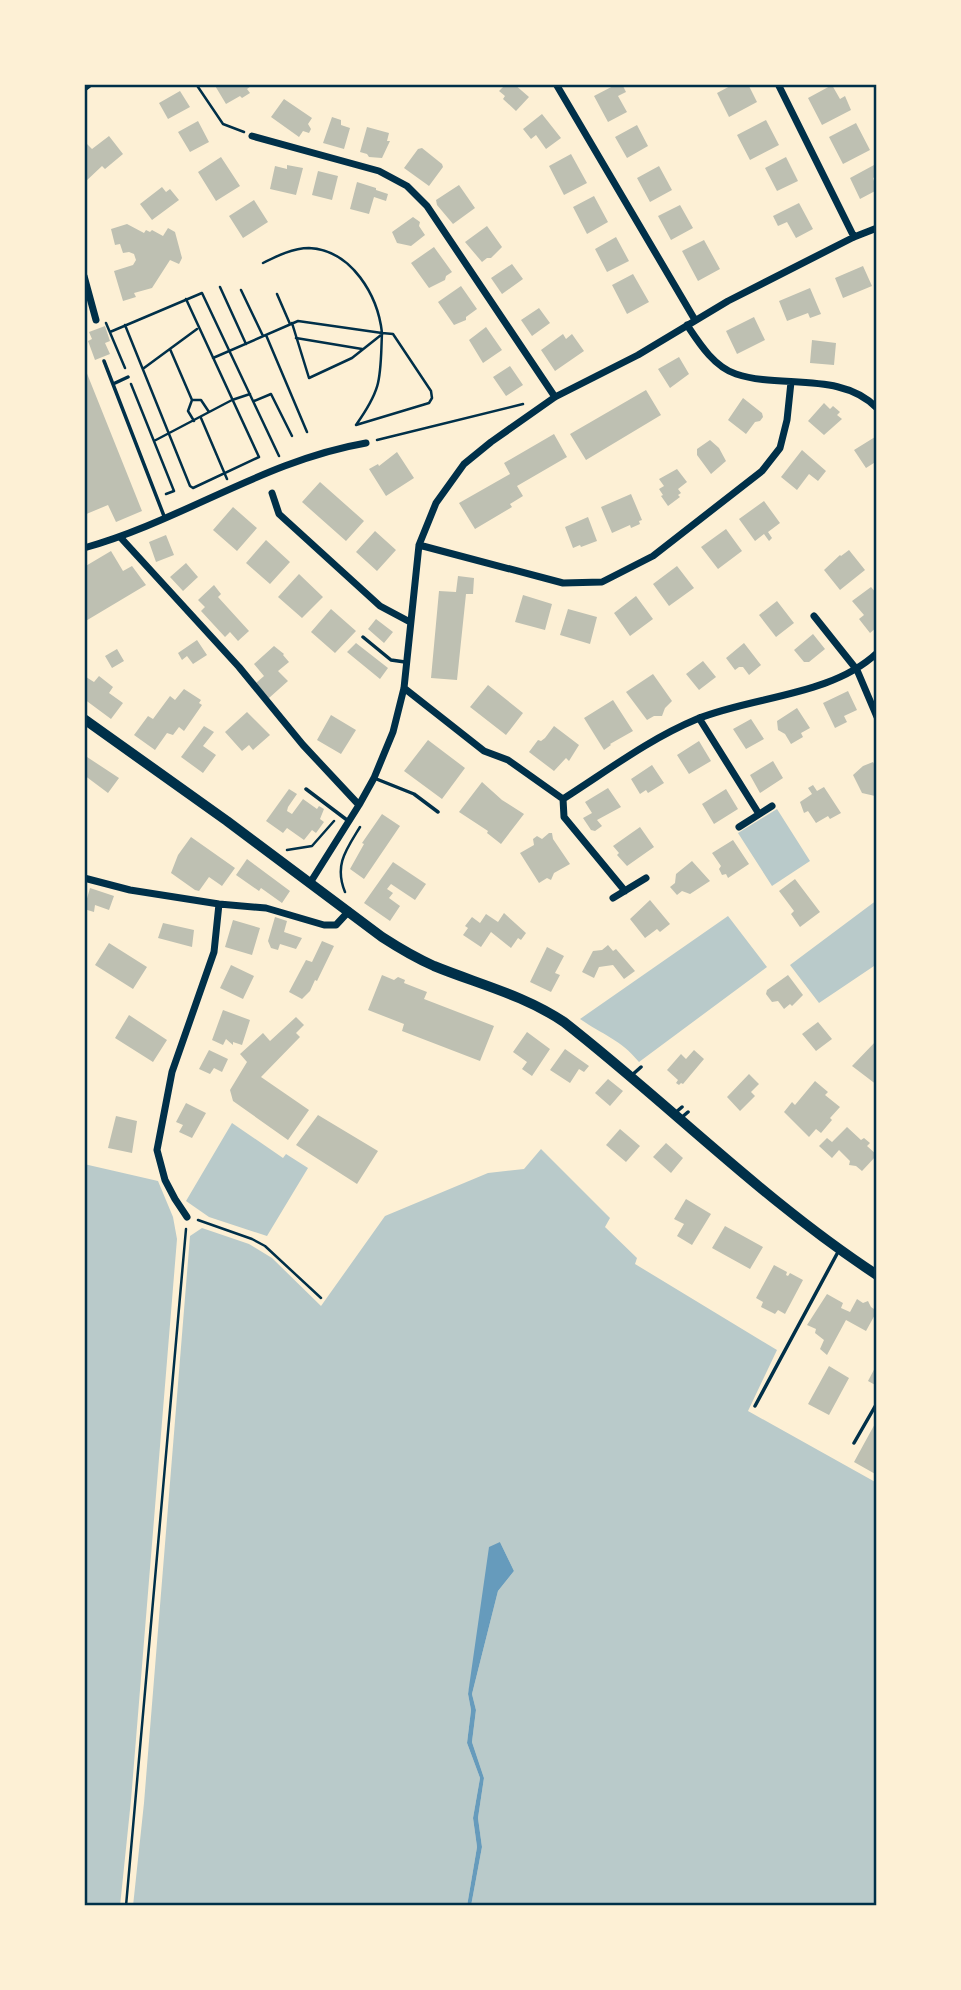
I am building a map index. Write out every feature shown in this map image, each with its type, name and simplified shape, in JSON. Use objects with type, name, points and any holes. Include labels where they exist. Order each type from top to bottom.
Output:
[{"type":"main road","points":[[84,719],[407,953],[517,996],[547,1011],[681,1113],[782,1206],[839,1250],[877,1275]]},
{"type":"street","points":[[556,84],[714,360],[735,374],[837,386],[875,403]]},
{"type":"street","points":[[778,84],[854,237]]},
{"type":"street","points":[[252,136],[379,171],[407,186],[428,206],[555,397]]},
{"type":"street","points":[[310,883],[374,778],[393,732],[404,688],[419,545],[436,503],[464,464],[555,397],[638,355],[691,323],[854,237],[877,228]]},
{"type":"street","points":[[84,276],[96,320]]},
{"type":"street","points":[[419,545],[563,583],[603,582],[653,556],[762,471],[780,448],[787,420],[791,382]]},
{"type":"street","points":[[84,548],[121,538],[284,467],[331,451],[366,443]]},
{"type":"street","points":[[272,493],[279,514],[380,606],[410,622]]},
{"type":"street","points":[[121,538],[239,667],[303,744],[359,805]]},
{"type":"street","points":[[814,616],[857,670],[877,717]]},
{"type":"street","points":[[563,799],[661,735],[699,719],[820,684],[857,670],[877,653]]},
{"type":"street","points":[[404,688],[484,751],[508,760],[563,799]]},
{"type":"street","points":[[699,719],[759,814]]},
{"type":"street","points":[[563,799],[564,817],[625,891]]},
{"type":"street","points":[[739,827],[772,806]]},
{"type":"street","points":[[84,878],[130,890],[219,904],[266,908],[324,925],[336,925],[349,911]]},
{"type":"street","points":[[613,898],[646,878]]},
{"type":"street","points":[[187,1217],[165,1180],[157,1150],[172,1072],[215,952],[219,904]]},
{"type":"lane","points":[[104,361],[165,518]]},
{"type":"lane","points":[[113,384],[128,377]]},
{"type":"lane","points":[[363,637],[391,660],[407,662]]},
{"type":"lane","points":[[374,778],[414,794],[439,812]]},
{"type":"lane","points":[[306,789],[349,822]]},
{"type":"lane","points":[[630,1076],[641,1068]]},
{"type":"lane","points":[[755,1405],[839,1250]]},
{"type":"lane","points":[[854,1443],[877,1404]]},
{"type":"path","points":[[84,91],[93,84]]},
{"type":"path","points":[[196,84],[223,124],[252,136]]},
{"type":"path","points":[[213,358],[291,324],[307,321],[382,334],[393,334],[431,391],[432,398],[429,403],[356,425],[377,393],[380,381],[382,334],[380,316],[369,289],[357,274],[331,254],[317,249],[299,249],[263,263]]},
{"type":"path","points":[[220,287],[246,344]]},
{"type":"path","points":[[241,290],[307,432]]},
{"type":"path","points":[[110,332],[202,293],[284,467]]},
{"type":"path","points":[[276,294],[291,324],[309,378],[352,358],[382,334]]},
{"type":"path","points":[[125,325],[192,488],[225,474],[259,457],[186,299]]},
{"type":"path","points":[[107,323],[174,491],[157,498]]},
{"type":"path","points":[[144,368],[199,328]]},
{"type":"path","points":[[296,338],[363,349]]},
{"type":"path","points":[[170,349],[192,400],[188,411],[194,421]]},
{"type":"path","points":[[154,441],[232,400],[250,394]]},
{"type":"path","points":[[254,401],[271,394],[292,436]]},
{"type":"path","points":[[192,400],[201,400],[209,412]]},
{"type":"path","points":[[366,443],[524,404]]},
{"type":"path","points":[[200,418],[225,474]]},
{"type":"path","points":[[280,861],[287,849],[312,846],[339,814]]},
{"type":"path","points":[[345,892],[340,879],[340,867],[362,824]]},
{"type":"path","points":[[319,830],[324,834]]},
{"type":"path","points":[[127,1906],[187,1217],[265,1246],[321,1298]]},
{"type":"shaded area","points":[[777,809],[810,861],[772,886],[738,833]]},
{"type":"shaded area","points":[[877,900],[877,964],[819,1003],[790,965]]},
{"type":"shaded area","points":[[728,916],[767,967],[639,1062],[618,1043],[580,1019]]},
{"type":"shaded area","points":[[232,1123],[283,1158],[286,1154],[308,1168],[267,1236],[209,1217],[186,1201]]},
{"type":"shaded area","points":[[541,1149],[610,1218],[605,1227],[637,1258],[635,1264],[777,1350],[748,1411],[877,1483],[877,1906],[471,1906],[482,1847],[478,1818],[484,1778],[472,1742],[476,1710],[472,1694],[498,1591],[514,1571],[500,1542],[468,1694],[471,1710],[467,1743],[480,1778],[473,1818],[477,1847],[467,1906],[133,1906],[144,1803],[190,1236],[202,1228],[249,1244],[272,1258],[321,1306],[385,1216],[488,1173],[524,1169]]},
{"type":"shaded area","points":[[84,1164],[158,1181],[173,1217],[177,1239],[120,1906],[84,1906]]},
{"type":"water","points":[[500,1542],[514,1571],[498,1591],[472,1694],[476,1710],[472,1742],[484,1778],[478,1818],[482,1847],[471,1906],[467,1906],[477,1847],[473,1818],[480,1778],[467,1743],[471,1710],[468,1694],[489,1547]]},
{"type":"building","points":[[214,84],[254,84],[247,89],[250,93],[226,104]]},
{"type":"building","points":[[506,84],[514,84],[529,97],[516,111],[503,99],[505,96],[499,91]]},
{"type":"building","points":[[622,84],[626,92],[618,96],[627,112],[608,122],[594,96]]},
{"type":"building","points":[[734,84],[748,84],[757,102],[729,117],[717,93]]},
{"type":"building","points":[[832,85],[840,99],[845,96],[851,110],[822,125],[808,98]]},
{"type":"building","points":[[180,91],[190,107],[168,119],[159,103]]},
{"type":"building","points":[[284,99],[312,118],[308,124],[311,129],[309,133],[303,131],[299,137],[271,117]]},
{"type":"building","points":[[542,114],[561,138],[546,149],[536,135],[531,139],[523,129]]},
{"type":"building","points":[[332,117],[341,120],[341,125],[350,128],[344,149],[323,143]]},
{"type":"building","points":[[766,120],[779,145],[750,160],[737,135]]},
{"type":"building","points":[[198,121],[209,142],[190,152],[178,132]]},
{"type":"building","points":[[856,123],[870,150],[843,164],[829,137]]},
{"type":"building","points":[[637,125],[648,146],[627,158],[615,137]]},
{"type":"building","points":[[367,127],[389,133],[387,141],[390,141],[382,158],[369,157],[360,152]]},
{"type":"building","points":[[109,136],[123,154],[105,169],[102,166],[84,183],[84,141],[92,149]]},
{"type":"building","points":[[422,148],[443,167],[429,186],[404,168],[418,149]]},
{"type":"building","points":[[571,154],[587,183],[564,195],[549,166]]},
{"type":"building","points":[[221,157],[240,186],[216,201],[198,172]]},
{"type":"building","points":[[786,157],[798,181],[777,191],[765,168]]},
{"type":"building","points":[[287,165],[303,168],[296,195],[270,189],[275,166],[287,169]]},
{"type":"building","points":[[874,165],[877,176],[873,178],[877,190],[860,199],[850,178]]},
{"type":"building","points":[[659,166],[672,190],[650,202],[637,178]]},
{"type":"building","points":[[318,171],[338,176],[332,200],[312,195]]},
{"type":"building","points":[[357,182],[388,194],[386,201],[374,197],[369,214],[350,209]]},
{"type":"building","points":[[459,185],[475,208],[453,224],[436,200]]},
{"type":"building","points":[[162,187],[166,192],[170,189],[179,200],[152,220],[140,204]]},
{"type":"building","points":[[594,196],[608,222],[587,234],[573,207]]},
{"type":"building","points":[[254,200],[268,222],[243,238],[229,216]]},
{"type":"building","points":[[799,203],[813,229],[796,238],[787,222],[778,226],[773,216]]},
{"type":"building","points":[[680,205],[693,228],[671,240],[658,216]]},
{"type":"building","points":[[413,217],[420,222],[419,226],[425,235],[411,246],[397,243],[392,232]]},
{"type":"building","points":[[127,224],[144,233],[146,230],[152,230],[163,236],[168,228],[175,232],[182,258],[179,264],[170,260],[152,288],[134,293],[136,297],[123,301],[114,271],[133,265],[136,260],[134,254],[123,253],[120,244],[115,245],[111,229]]},
{"type":"building","points":[[487,226],[502,247],[491,258],[482,262],[465,242]]},
{"type":"building","points":[[616,237],[629,261],[607,272],[595,249]]},
{"type":"building","points":[[704,240],[720,269],[698,281],[682,251]]},
{"type":"building","points":[[434,247],[452,272],[445,280],[429,288],[411,263]]},
{"type":"building","points":[[512,264],[523,279],[502,294],[491,278]]},
{"type":"building","points":[[863,266],[872,286],[843,298],[835,278]]},
{"type":"building","points":[[633,274],[649,302],[627,314],[612,285]]},
{"type":"building","points":[[461,286],[477,309],[466,317],[466,320],[454,325],[438,302]]},
{"type":"building","points":[[810,288],[821,314],[810,318],[808,313],[787,321],[779,301]]},
{"type":"building","points":[[539,308],[550,323],[532,336],[521,320]]},
{"type":"building","points":[[754,317],[765,340],[737,354],[726,331]]},
{"type":"building","points":[[105,326],[110,341],[105,343],[110,354],[95,360],[88,341],[92,339],[89,332]]},
{"type":"building","points":[[486,327],[502,350],[483,363],[469,340]]},
{"type":"building","points":[[563,334],[566,339],[572,334],[584,351],[555,371],[541,350]]},
{"type":"building","points":[[812,340],[836,343],[834,365],[810,363]]},
{"type":"building","points":[[679,357],[689,374],[670,388],[658,369]]},
{"type":"building","points":[[84,366],[142,511],[116,522],[108,505],[84,515]]},
{"type":"building","points":[[510,366],[523,385],[506,396],[493,377]]},
{"type":"building","points":[[646,390],[661,415],[586,460],[570,434]]},
{"type":"building","points":[[743,398],[762,413],[763,417],[755,422],[746,434],[728,420]]},
{"type":"building","points":[[824,403],[830,409],[833,406],[840,412],[837,415],[842,419],[824,435],[808,421]]},
{"type":"building","points":[[554,434],[567,457],[517,486],[523,496],[510,504],[512,507],[475,529],[459,503],[510,474],[504,463]]},
{"type":"building","points":[[875,437],[877,461],[866,468],[854,450]]},
{"type":"building","points":[[710,440],[719,448],[726,461],[711,474],[697,455],[697,449]]},
{"type":"building","points":[[802,450],[826,471],[818,481],[809,474],[797,490],[781,477]]},
{"type":"building","points":[[397,452],[414,478],[386,496],[369,469],[378,464],[379,466]]},
{"type":"building","points":[[677,469],[687,482],[678,489],[680,497],[668,506],[661,496],[663,495],[659,489],[664,486],[659,479]]},
{"type":"building","points":[[320,482],[364,521],[346,541],[302,502]]},
{"type":"building","points":[[631,494],[642,520],[631,528],[630,525],[612,533],[601,507]]},
{"type":"building","points":[[764,501],[780,523],[768,532],[772,538],[769,541],[764,534],[755,541],[739,519]]},
{"type":"building","points":[[233,507],[257,528],[237,551],[213,530]]},
{"type":"building","points":[[588,517],[597,541],[573,548],[565,527]]},
{"type":"building","points":[[726,529],[742,551],[718,569],[701,547]]},
{"type":"building","points":[[375,531],[396,550],[377,571],[356,552]]},
{"type":"building","points":[[166,535],[174,555],[156,562],[149,542]]},
{"type":"building","points":[[266,540],[290,562],[270,584],[246,563]]},
{"type":"building","points":[[849,550],[865,570],[840,590],[824,570]]},
{"type":"building","points":[[111,551],[123,571],[132,566],[146,585],[84,622],[84,567]]},
{"type":"building","points":[[186,563],[198,577],[183,591],[170,577]]},
{"type":"building","points":[[677,566],[694,588],[669,606],[653,584]]},
{"type":"building","points":[[299,574],[323,597],[302,618],[278,597]]},
{"type":"building","points":[[458,576],[474,578],[473,594],[466,594],[457,680],[431,678],[439,591],[456,592]]},
{"type":"building","points":[[214,585],[221,594],[218,597],[249,631],[238,641],[230,632],[225,637],[201,611],[205,607],[198,600]]},
{"type":"building","points":[[871,587],[877,594],[877,627],[870,633],[859,619],[864,615],[852,601]]},
{"type":"building","points":[[523,595],[552,604],[545,630],[515,622]]},
{"type":"building","points":[[636,596],[653,619],[630,636],[614,613]]},
{"type":"building","points":[[777,601],[794,623],[776,637],[759,615]]},
{"type":"building","points":[[331,609],[356,631],[335,653],[311,632]]},
{"type":"building","points":[[568,609],[597,617],[590,644],[560,635]]},
{"type":"building","points":[[376,619],[393,632],[384,643],[368,629]]},
{"type":"building","points":[[813,634],[825,649],[809,662],[804,662],[794,650]]},
{"type":"building","points":[[197,640],[207,655],[193,664],[187,656],[182,660],[178,653]]},
{"type":"building","points":[[356,643],[388,668],[380,679],[347,652]]},
{"type":"building","points":[[744,643],[761,665],[749,675],[743,667],[735,670],[726,658]]},
{"type":"building","points":[[274,646],[289,662],[278,671],[288,681],[269,698],[256,683],[264,676],[254,664]]},
{"type":"building","points":[[117,649],[124,661],[112,668],[105,656]]},
{"type":"building","points":[[703,661],[716,677],[699,690],[686,674]]},
{"type":"building","points":[[653,674],[672,701],[662,716],[647,720],[626,692]]},
{"type":"building","points":[[99,676],[113,687],[109,693],[123,703],[111,719],[84,699],[84,680],[86,677],[94,682]]},
{"type":"building","points":[[488,685],[523,713],[506,735],[470,707]]},
{"type":"building","points":[[184,689],[201,700],[199,703],[202,705],[184,731],[179,727],[173,735],[167,733],[155,750],[134,735],[148,716],[153,719],[170,696],[175,700]]},
{"type":"building","points":[[848,691],[857,710],[844,716],[847,722],[835,728],[823,703]]},
{"type":"building","points":[[613,700],[633,731],[604,750],[584,718]]},
{"type":"building","points":[[797,708],[810,728],[801,733],[803,737],[791,744],[785,734],[778,730],[777,721]]},
{"type":"building","points":[[247,712],[270,735],[253,750],[249,745],[242,751],[225,732]]},
{"type":"building","points":[[331,715],[356,730],[341,754],[317,740]]},
{"type":"building","points":[[751,719],[764,739],[746,749],[733,729]]},
{"type":"building","points":[[204,726],[214,732],[203,746],[216,755],[203,773],[181,757]]},
{"type":"building","points":[[554,726],[579,745],[569,761],[566,758],[554,771],[529,752]]},
{"type":"building","points":[[428,740],[465,768],[442,799],[404,771]]},
{"type":"building","points":[[699,741],[711,761],[689,774],[677,755]]},
{"type":"building","points":[[84,755],[119,778],[108,793],[84,775]]},
{"type":"building","points":[[773,761],[783,778],[760,793],[750,775]]},
{"type":"building","points":[[873,762],[877,769],[875,796],[862,793],[853,775]]},
{"type":"building","points":[[652,765],[664,783],[648,793],[646,790],[640,794],[631,779]]},
{"type":"building","points":[[482,782],[502,800],[524,814],[501,844],[487,833],[488,831],[459,812]]},
{"type":"building","points":[[813,785],[817,791],[824,787],[841,813],[816,823],[808,811],[804,813],[800,802],[812,794],[808,788]]},
{"type":"building","points":[[608,788],[621,807],[597,820],[602,826],[595,831],[591,830],[583,818],[592,813],[585,802]]},
{"type":"building","points":[[289,789],[297,794],[287,811],[292,814],[303,799],[317,809],[319,806],[324,809],[320,819],[324,822],[316,833],[312,830],[304,840],[287,828],[283,833],[266,821]]},
{"type":"building","points":[[726,789],[738,809],[714,824],[702,804]]},
{"type":"building","points":[[382,814],[400,826],[364,879],[350,869],[364,844],[362,843]]},
{"type":"building","points":[[640,827],[654,847],[627,866],[613,846]]},
{"type":"building","points":[[552,833],[553,839],[570,864],[554,873],[551,880],[547,878],[539,883],[520,853],[534,845],[533,839],[537,836],[542,839]]},
{"type":"building","points":[[191,837],[235,868],[222,886],[209,877],[199,891],[195,890],[171,873],[178,855]]},
{"type":"building","points":[[733,840],[749,864],[728,878],[726,874],[722,875],[719,869],[721,866],[712,853]]},
{"type":"building","points":[[247,859],[290,891],[282,903],[236,875]]},
{"type":"building","points":[[692,861],[710,881],[690,894],[682,891],[677,895],[670,887],[675,883],[676,874]]},
{"type":"building","points":[[393,862],[426,884],[415,900],[391,884],[387,889],[393,893],[389,898],[400,906],[390,921],[364,903]]},
{"type":"building","points":[[795,879],[820,912],[800,927],[791,914],[794,911],[779,891]]},
{"type":"building","points":[[90,888],[114,896],[109,910],[95,905],[94,912],[84,909]]},
{"type":"building","points":[[650,900],[670,924],[645,938],[630,919]]},
{"type":"building","points":[[504,913],[526,933],[521,940],[518,938],[511,948],[491,932],[481,947],[463,935],[468,928],[465,926],[472,917],[480,923],[486,914],[498,922]]},
{"type":"building","points":[[275,917],[287,921],[284,932],[302,938],[296,949],[280,944],[278,950],[271,948],[268,941]]},
{"type":"building","points":[[233,920],[260,928],[252,955],[225,947]]},
{"type":"building","points":[[163,923],[194,930],[192,947],[158,938]]},
{"type":"building","points":[[322,941],[334,946],[317,981],[315,980],[302,999],[289,992],[306,960],[312,962]]},
{"type":"building","points":[[109,943],[147,967],[133,989],[95,965]]},
{"type":"building","points":[[608,945],[613,951],[616,949],[635,971],[624,979],[613,965],[599,967],[594,978],[582,972],[593,951],[602,950]]},
{"type":"building","points":[[547,947],[564,956],[555,973],[560,975],[551,992],[530,982]]},
{"type":"building","points":[[231,965],[254,976],[243,999],[220,988]]},
{"type":"building","points":[[382,975],[394,980],[398,977],[405,980],[404,983],[427,992],[424,999],[494,1026],[480,1061],[402,1031],[404,1024],[368,1010]]},
{"type":"building","points":[[788,975],[803,995],[792,1006],[790,1004],[784,1009],[778,1001],[772,1002],[766,994],[767,990]]},
{"type":"building","points":[[223,1010],[250,1020],[242,1045],[233,1042],[233,1045],[226,1039],[223,1045],[212,1040]]},
{"type":"building","points":[[129,1015],[167,1040],[153,1062],[115,1038]]},
{"type":"building","points":[[296,1017],[304,1025],[296,1033],[300,1037],[261,1077],[309,1110],[288,1140],[233,1101],[230,1090],[247,1062],[240,1054],[263,1033],[270,1041]]},
{"type":"building","points":[[818,1022],[832,1039],[816,1051],[802,1034]]},
{"type":"building","points":[[527,1032],[550,1049],[532,1076],[522,1069],[527,1062],[513,1052]]},
{"type":"building","points":[[877,1040],[876,1063],[877,1085],[852,1066]]},
{"type":"building","points":[[565,1049],[589,1066],[584,1072],[579,1069],[570,1083],[550,1070]]},
{"type":"building","points":[[209,1050],[228,1059],[222,1072],[214,1068],[210,1074],[199,1069]]},
{"type":"building","points":[[694,1050],[704,1059],[683,1084],[679,1085],[676,1083],[678,1080],[667,1070],[681,1054],[686,1059]]},
{"type":"building","points":[[749,1074],[759,1084],[751,1092],[755,1096],[740,1111],[727,1097]]},
{"type":"building","points":[[608,1079],[623,1091],[610,1106],[595,1093]]},
{"type":"building","points":[[815,1081],[828,1092],[825,1095],[840,1107],[821,1133],[816,1129],[809,1137],[784,1112],[792,1102],[795,1105]]},
{"type":"building","points":[[186,1103],[206,1113],[192,1138],[179,1132],[183,1125],[176,1122]]},
{"type":"building","points":[[318,1115],[378,1151],[357,1184],[296,1145]]},
{"type":"building","points":[[116,1116],[137,1121],[132,1153],[108,1148]]},
{"type":"building","points":[[847,1127],[861,1140],[864,1138],[870,1143],[867,1146],[877,1155],[862,1171],[849,1165],[850,1161],[839,1150],[832,1158],[819,1146],[827,1138],[832,1142]]},
{"type":"building","points":[[620,1129],[640,1146],[626,1162],[606,1145]]},
{"type":"building","points":[[666,1143],[683,1158],[671,1173],[653,1157]]},
{"type":"building","points":[[686,1199],[711,1214],[692,1245],[677,1236],[684,1224],[674,1219]]},
{"type":"building","points":[[725,1226],[763,1247],[750,1269],[712,1248]]},
{"type":"building","points":[[774,1265],[787,1272],[786,1275],[790,1273],[803,1280],[785,1314],[778,1310],[775,1314],[761,1307],[763,1302],[756,1298]]},
{"type":"building","points":[[827,1294],[843,1303],[841,1308],[850,1312],[857,1299],[863,1303],[868,1301],[877,1311],[866,1331],[846,1320],[827,1355],[820,1349],[824,1340],[815,1333],[816,1329],[807,1325]]},
{"type":"building","points":[[877,1364],[877,1386],[868,1381]]},
{"type":"building","points":[[829,1366],[849,1378],[829,1415],[808,1404]]},
{"type":"building","points":[[877,1420],[877,1475],[854,1462]]}]
